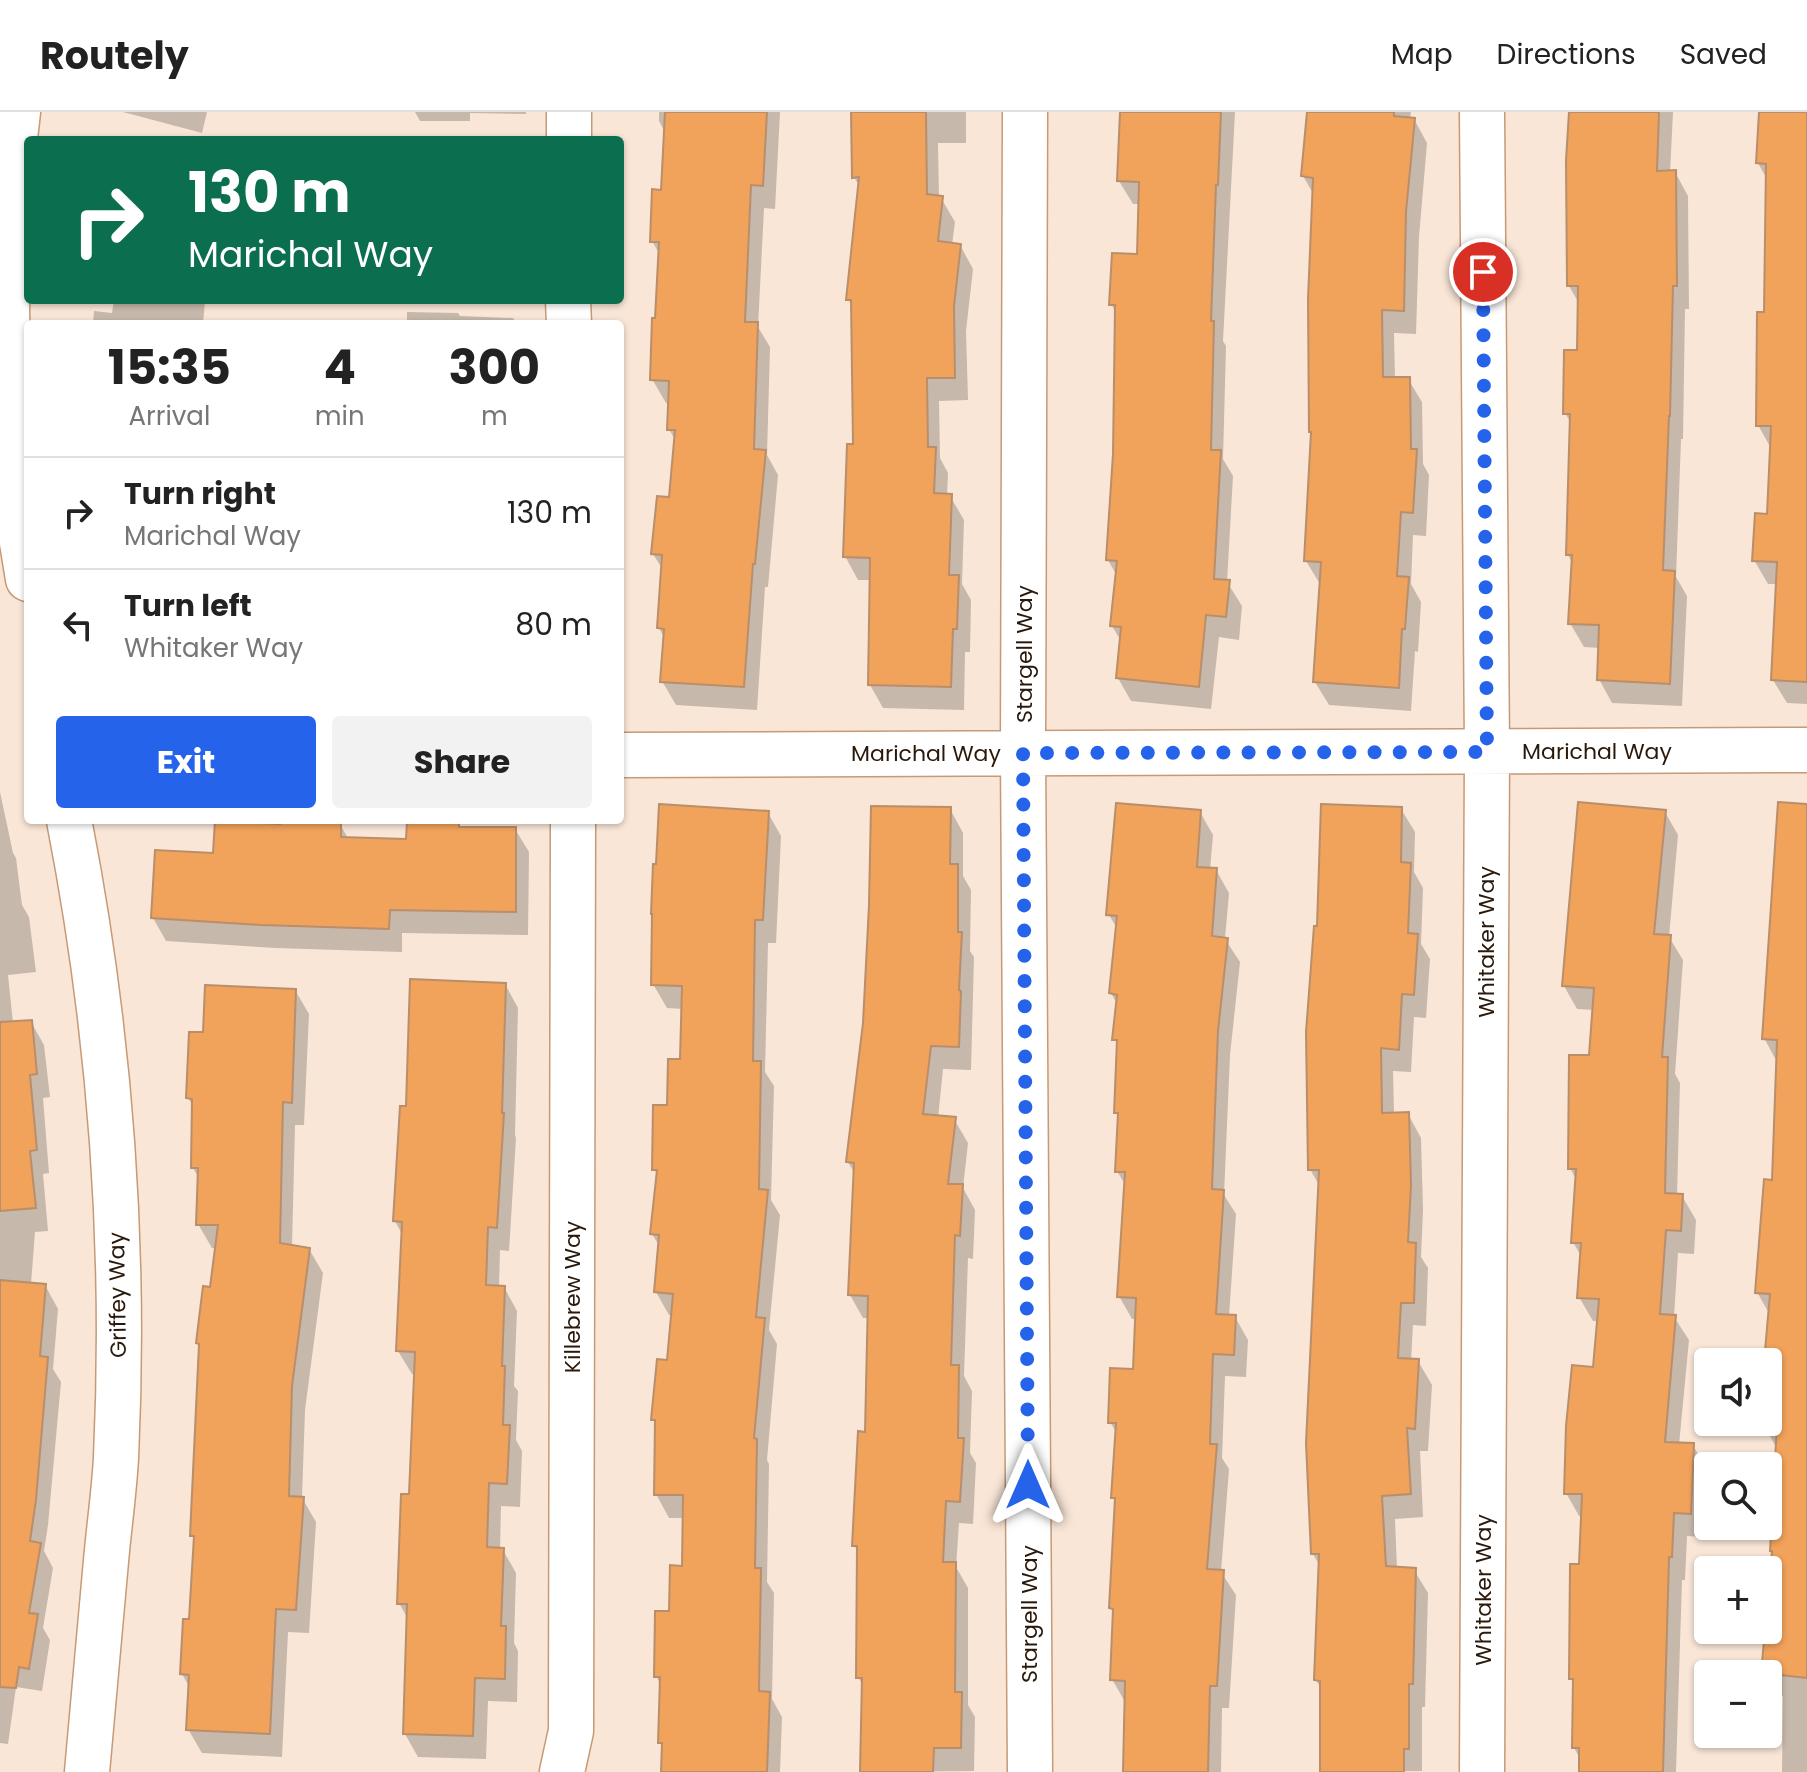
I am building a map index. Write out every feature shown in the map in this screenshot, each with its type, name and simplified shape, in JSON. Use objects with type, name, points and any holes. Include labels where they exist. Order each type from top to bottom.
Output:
[{"type":"street","points":[[18,112],[12,164],[7,311],[10,419],[17,512],[24,555]]},
{"type":"street","points":[[569,112],[569,136]]},
{"type":"street","name":"Stargell Way","points":[[1025,112],[1023,753],[1030,1772]]},
{"type":"street","name":"Whitaker Way","points":[[1482,112],[1487,752],[1482,1772]]},
{"type":"street","name":"Marichal Way","points":[[624,755],[1807,750]]},
{"type":"street","name":"Griffey Way","points":[[70,824],[100,1006],[115,1178],[119,1314],[116,1460],[87,1772]]},
{"type":"street","name":"Killebrew Way","points":[[562,1772],[571,1731],[573,824]]},
{"type":"building","points":[[665,112],[767,112],[763,186],[751,185],[745,322],[758,322],[754,449],[766,450],[753,564],[744,687],[660,682],[664,629],[657,628],[662,555],[651,554],[657,496],[669,497],[675,430],[667,430],[669,381],[650,380],[659,242],[650,242],[652,189],[661,190]]},
{"type":"building","points":[[851,112],[926,112],[927,194],[943,196],[938,241],[961,244],[954,306],[955,378],[927,378],[928,447],[936,447],[934,493],[952,494],[949,575],[959,575],[951,687],[868,685],[870,558],[843,557],[847,444],[853,444],[851,300],[846,300],[859,177],[852,178]]},
{"type":"building","points":[[1120,112],[1221,112],[1211,321],[1214,321],[1211,450],[1221,450],[1214,579],[1230,580],[1226,617],[1206,615],[1199,687],[1116,678],[1121,627],[1110,626],[1117,561],[1106,560],[1113,454],[1115,305],[1109,305],[1112,253],[1137,254],[1139,182],[1117,181]]},
{"type":"building","points":[[1307,112],[1394,112],[1394,116],[1415,118],[1406,212],[1404,311],[1382,310],[1383,377],[1410,377],[1411,449],[1417,449],[1413,513],[1401,512],[1397,576],[1409,577],[1399,688],[1313,682],[1321,562],[1304,561],[1311,432],[1308,299],[1313,178],[1301,176]]},
{"type":"building","points":[[1569,112],[1659,112],[1657,171],[1676,170],[1677,286],[1673,286],[1663,570],[1675,571],[1670,684],[1597,680],[1599,625],[1568,624],[1572,555],[1566,555],[1570,414],[1563,414],[1564,350],[1577,350],[1578,286],[1567,286],[1566,160]]},
{"type":"building","points":[[1759,112],[1807,112],[1807,682],[1771,680],[1777,562],[1752,561],[1755,513],[1767,514],[1771,426],[1756,426],[1757,312],[1764,312],[1766,164],[1756,163]]},
{"type":"building","points":[[1578,802],[1666,810],[1654,934],[1671,935],[1662,1057],[1668,1057],[1665,1193],[1683,1194],[1681,1231],[1666,1230],[1660,1314],[1676,1315],[1665,1442],[1694,1443],[1691,1514],[1674,1513],[1672,1557],[1669,1557],[1663,1772],[1579,1772],[1579,1748],[1572,1748],[1570,1564],[1579,1564],[1582,1494],[1564,1494],[1566,1426],[1572,1365],[1593,1367],[1599,1299],[1577,1298],[1581,1243],[1571,1243],[1576,1169],[1568,1169],[1569,1055],[1589,1055],[1594,988],[1562,986]]},
{"type":"building","points":[[1778,802],[1807,804],[1807,1678],[1782,1675],[1782,1660],[1762,1660],[1764,1644],[1782,1644],[1782,1556],[1772,1556],[1770,1551],[1771,1540],[1782,1540],[1782,1452],[1775,1452],[1776,1436],[1782,1436],[1782,1348],[1765,1348],[1770,1294],[1755,1293],[1764,1179],[1772,1180],[1777,1040],[1762,1039]]},
{"type":"building","points":[[1116,803],[1201,810],[1197,867],[1217,868],[1212,936],[1228,938],[1218,1031],[1212,1189],[1224,1190],[1216,1314],[1236,1315],[1234,1355],[1213,1354],[1210,1444],[1217,1444],[1207,1569],[1224,1570],[1217,1686],[1210,1686],[1208,1772],[1123,1772],[1125,1681],[1110,1680],[1113,1609],[1109,1608],[1115,1498],[1111,1498],[1116,1423],[1108,1423],[1110,1368],[1133,1369],[1136,1298],[1117,1297],[1125,1172],[1115,1172],[1117,1040],[1112,1040],[1117,995],[1109,993],[1117,916],[1106,915]]},
{"type":"building","points":[[659,804],[769,811],[763,920],[755,920],[753,1061],[761,1061],[759,1189],[768,1190],[756,1317],[765,1318],[754,1438],[757,1439],[755,1568],[761,1568],[759,1691],[770,1692],[767,1772],[661,1772],[662,1743],[658,1743],[660,1677],[654,1677],[655,1611],[669,1611],[670,1565],[682,1566],[683,1495],[654,1495],[655,1420],[651,1420],[657,1359],[667,1360],[673,1294],[654,1292],[659,1235],[650,1234],[657,1170],[652,1170],[653,1105],[667,1105],[668,1059],[680,1059],[682,986],[651,985],[653,864],[656,864]]},
{"type":"building","points":[[1321,804],[1402,807],[1401,862],[1411,863],[1408,933],[1418,934],[1414,995],[1402,994],[1399,1050],[1381,1048],[1382,1113],[1409,1112],[1411,1185],[1408,1242],[1416,1243],[1414,1303],[1401,1303],[1398,1358],[1419,1359],[1415,1429],[1407,1428],[1411,1494],[1382,1496],[1386,1566],[1416,1568],[1413,1684],[1409,1684],[1409,1749],[1404,1749],[1404,1772],[1320,1772],[1320,1681],[1314,1680],[1319,1554],[1311,1554],[1306,1443],[1319,1170],[1308,1170],[1306,1032],[1314,926],[1317,926]]},
{"type":"building","points":[[871,806],[951,807],[950,864],[958,864],[958,932],[962,932],[959,1047],[931,1046],[923,1114],[956,1117],[948,1184],[963,1184],[960,1236],[955,1235],[951,1365],[959,1365],[958,1438],[964,1438],[960,1502],[946,1501],[943,1562],[956,1562],[955,1692],[962,1692],[961,1748],[934,1748],[933,1772],[860,1772],[862,1678],[856,1678],[857,1546],[852,1546],[858,1431],[865,1432],[868,1296],[848,1295],[854,1163],[846,1162],[863,1023]]},
{"type":"building","points":[[215,824],[341,824],[341,837],[406,839],[407,824],[516,827],[516,912],[390,910],[389,929],[151,918],[155,850],[213,853]]},
{"type":"building","points":[[410,979],[506,983],[504,1113],[497,1228],[488,1227],[486,1285],[505,1286],[502,1366],[505,1366],[503,1425],[510,1425],[507,1484],[489,1483],[487,1547],[504,1548],[501,1626],[506,1626],[505,1679],[475,1678],[473,1736],[403,1734],[407,1604],[397,1604],[401,1494],[409,1494],[415,1352],[396,1351],[402,1222],[393,1221],[400,1106],[406,1106]]},
{"type":"building","points":[[205,985],[296,989],[292,1103],[283,1102],[280,1243],[310,1248],[292,1386],[289,1496],[304,1497],[296,1610],[276,1609],[270,1734],[186,1730],[189,1675],[180,1674],[183,1619],[189,1619],[194,1536],[190,1536],[199,1344],[196,1343],[203,1286],[210,1287],[218,1225],[196,1225],[198,1168],[191,1168],[192,1099],[186,1098],[189,1032],[203,1032]]},
{"type":"building","points":[[32,1020],[37,1074],[30,1075],[37,1150],[30,1151],[36,1208],[0,1211],[0,1022]]},
{"type":"building","points":[[0,1280],[46,1284],[40,1356],[48,1357],[30,1541],[41,1543],[29,1613],[38,1614],[29,1669],[19,1667],[16,1688],[0,1687]]},
{"type":"route","points":[[1028,1485],[1023,753],[1487,752],[1483,272]]}]
